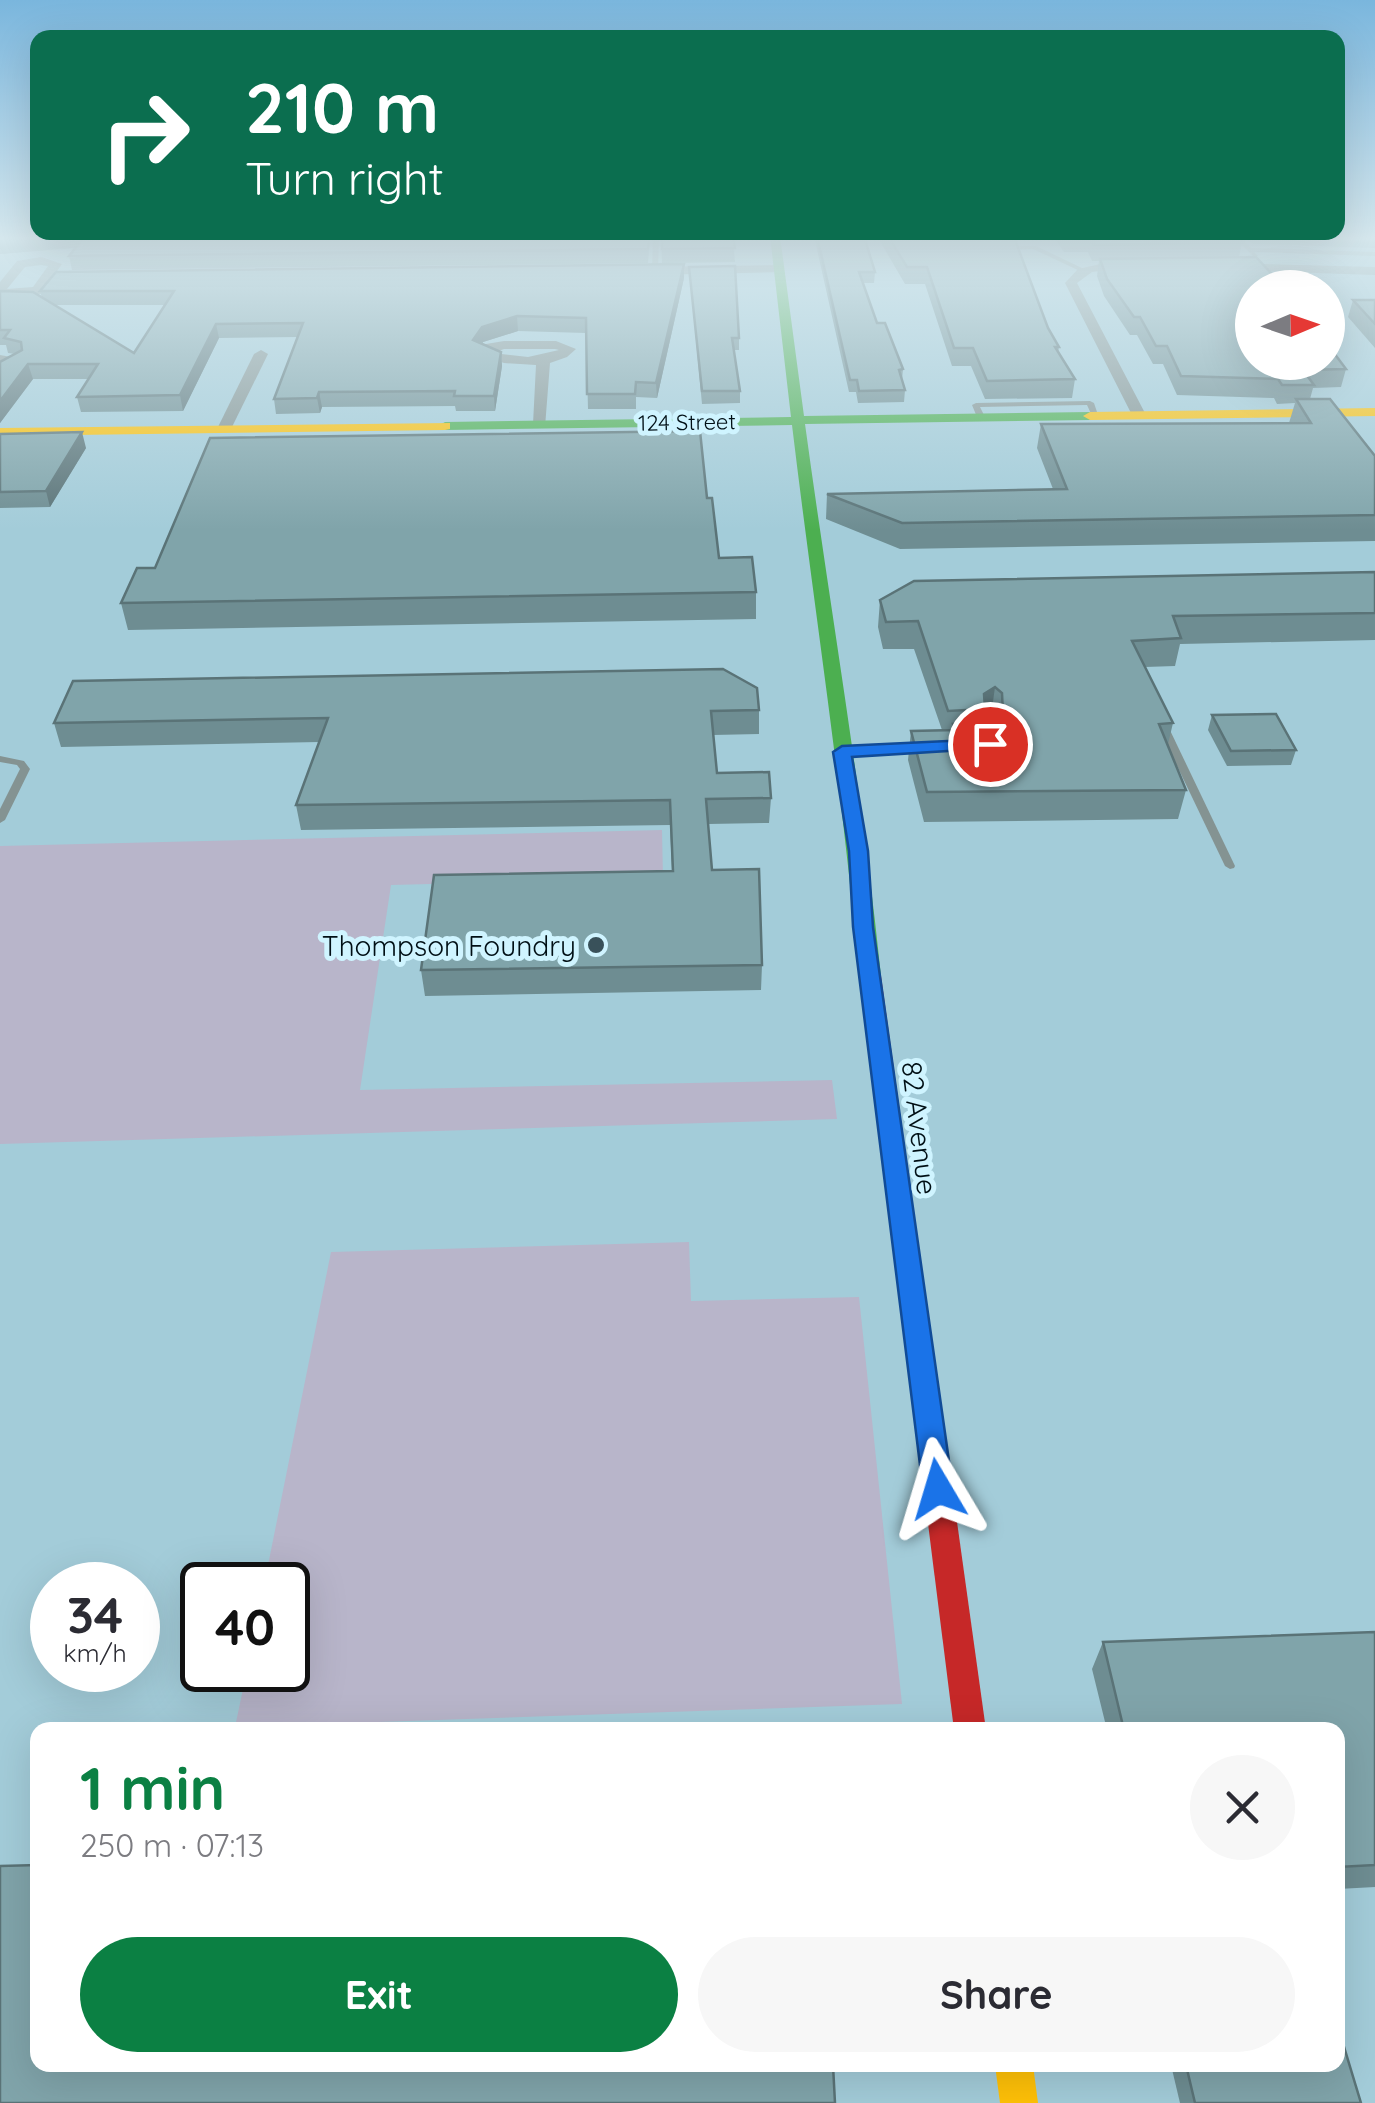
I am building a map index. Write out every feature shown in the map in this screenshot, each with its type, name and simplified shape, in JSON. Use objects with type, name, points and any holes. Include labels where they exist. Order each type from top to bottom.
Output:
[{"type":"street","name":"82 Avenue","points":[[786,334],[858,851],[863,927],[969,1722]]},
{"type":"street","points":[[1098,334],[1139,415]]},
{"type":"street","points":[[556,345],[568,350],[562,357],[543,359],[497,359],[486,354],[491,347],[504,346],[556,345]]},
{"type":"street","points":[[224,428],[261,354]]},
{"type":"street","points":[[0,358],[17,362],[0,372]]},
{"type":"street","points":[[540,424],[543,359]]},
{"type":"street","name":"124 Street","points":[[0,432],[1375,412]]},
{"type":"street","points":[[1015,2072],[1019,2103]]},
{"type":"lane","points":[[1161,722],[1230,866]]},
{"type":"lane","points":[[842,752],[936,747]]},
{"type":"lane","points":[[0,760],[20,764],[25,770],[0,820]]},
{"type":"shaded area","points":[[662,830],[663,878],[391,885],[360,1090],[832,1080],[837,1119],[0,1144],[0,846]]},
{"type":"shaded area","points":[[689,1242],[691,1301],[859,1297],[902,1704],[380,1722],[236,1722],[242,1692],[310,1692],[310,1562],[269,1562],[331,1252]]},
{"type":"building","points":[[7,334],[103,334],[134,353],[146,334],[211,334],[180,395],[77,397],[98,364],[28,364],[0,401],[0,362],[22,350],[21,342],[4,338]]},
{"type":"building","points":[[299,334],[477,334],[473,340],[501,352],[494,396],[454,396],[455,391],[319,392],[317,398],[274,399]]},
{"type":"building","points":[[586,334],[667,334],[656,383],[636,382],[635,394],[587,394]]},
{"type":"building","points":[[696,334],[739,334],[739,338],[732,338],[740,391],[702,391]]},
{"type":"building","points":[[839,334],[889,334],[903,369],[899,370],[905,390],[859,391],[857,380],[850,380]]},
{"type":"building","points":[[949,334],[1052,334],[1075,379],[987,381],[973,348],[954,348]]},
{"type":"building","points":[[1149,334],[1235,334],[1235,378],[1181,376],[1167,346],[1156,346]]},
{"type":"building","points":[[1279,380],[1310,380],[1314,385],[1282,385]]},
{"type":"building","points":[[1296,399],[1330,399],[1375,456],[1375,515],[902,523],[827,494],[1067,489],[1041,424],[1311,423]]},
{"type":"building","points":[[700,431],[719,558],[752,557],[756,592],[121,603],[137,568],[155,568],[210,438]]},
{"type":"building","points":[[82,432],[46,491],[0,492],[0,434]]},
{"type":"building","points":[[1375,572],[1375,613],[1173,616],[1181,638],[1132,641],[1173,723],[1159,724],[1186,790],[927,792],[911,731],[955,730],[953,724],[995,722],[1003,715],[1002,693],[995,687],[984,694],[985,709],[948,711],[918,621],[886,622],[880,600],[914,581]]},
{"type":"building","points":[[723,669],[757,688],[759,710],[711,711],[717,773],[769,772],[771,798],[706,799],[712,870],[759,869],[762,965],[421,970],[434,875],[673,871],[670,800],[296,805],[328,718],[54,723],[73,681]]},
{"type":"building","points":[[1276,714],[1296,750],[1231,751],[1212,715]]},
{"type":"building","points":[[1375,1632],[1375,1865],[1345,1867],[1345,1722],[1122,1722],[1103,1642]]},
{"type":"building","points":[[30,1865],[30,2072],[833,2072],[835,2103],[0,2103],[0,1866]]},
{"type":"building","points":[[1345,2050],[1361,2103],[1195,2103],[1188,2072],[1345,2072]]},
{"type":"traffic: fast","points":[[787,334],[832,686],[858,851],[870,976]]},
{"type":"traffic: fast","points":[[445,426],[1090,416]]},
{"type":"traffic: slow","points":[[1090,416],[1375,412]]},
{"type":"traffic: slow","points":[[0,432],[445,426]]},
{"type":"traffic: slow","points":[[1015,2072],[1019,2103]]},
{"type":"traffic: jam","points":[[870,976],[969,1722]]},
{"type":"place","name":"Thompson Foundry","points":[[596,945]]},
{"type":"route","points":[[938,1489],[863,927],[858,851],[842,752],[990,744]]}]
